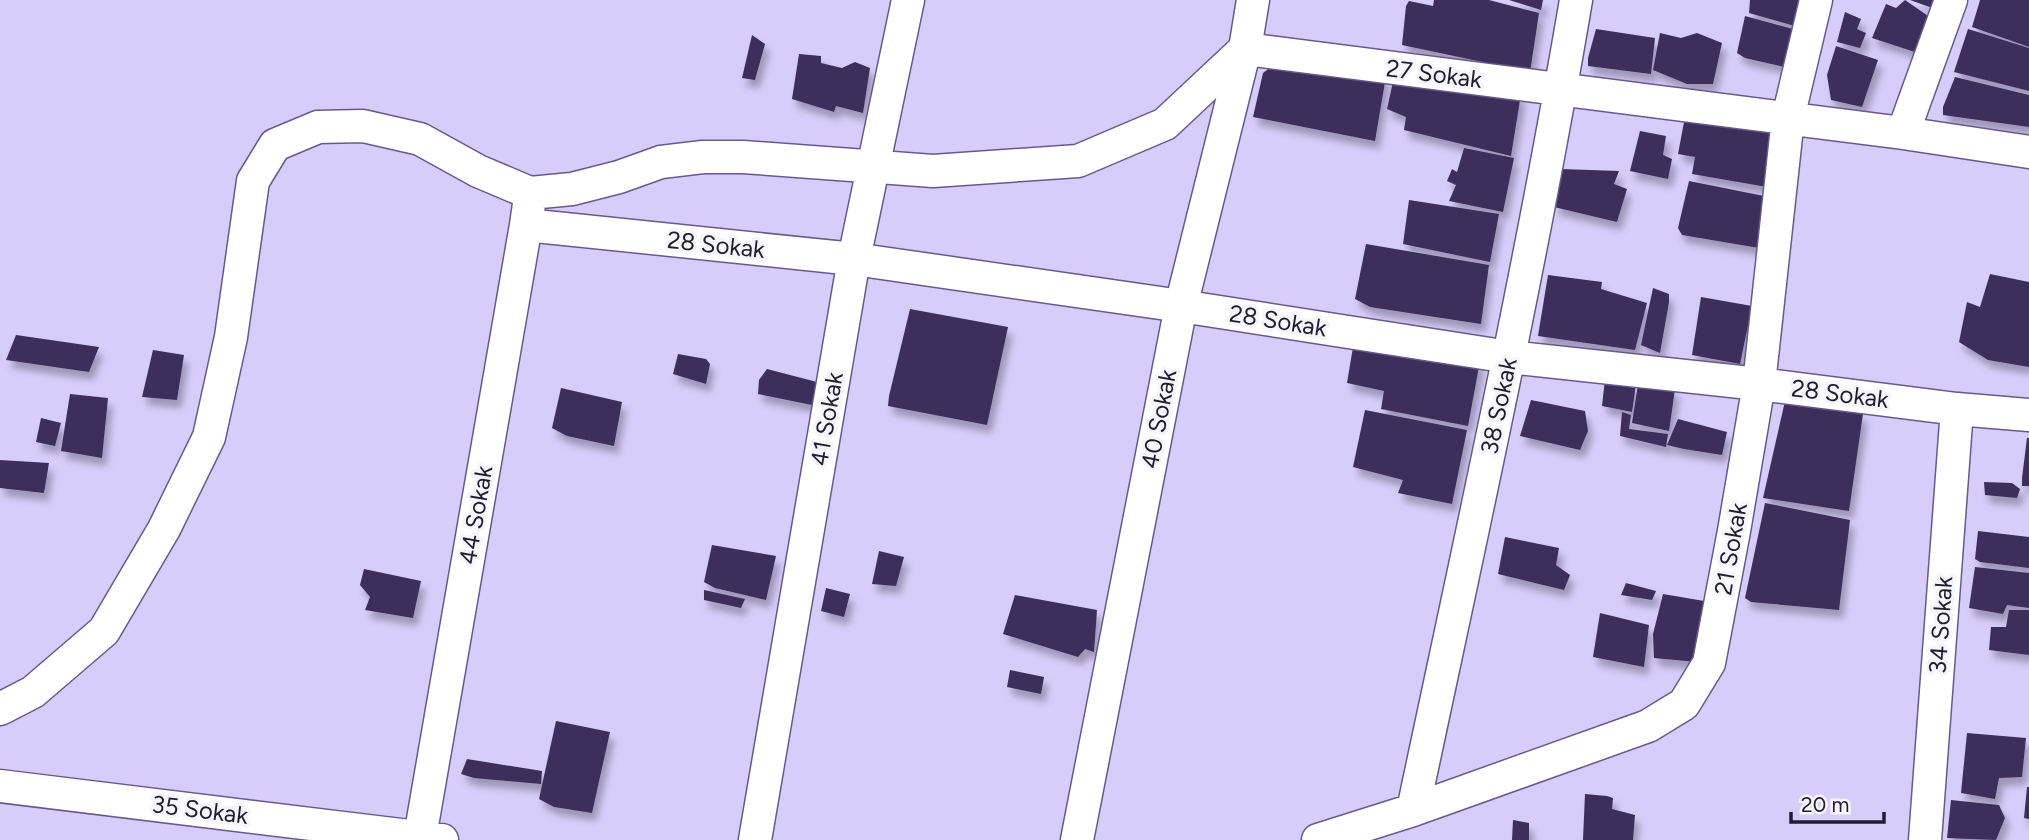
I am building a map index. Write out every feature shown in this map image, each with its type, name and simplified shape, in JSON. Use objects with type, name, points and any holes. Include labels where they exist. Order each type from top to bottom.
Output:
[{"type":"street","name":"41 Sokak","points":[[755,840],[854,259],[908,0]]},
{"type":"street","name":"40 Sokak","points":[[1077,840],[1181,306],[1245,50],[1253,0]]},
{"type":"street","name":"38 Sokak","points":[[1413,810],[1509,357],[1576,0]]},
{"type":"street","name":"21 Sokak","points":[[1318,840],[1413,810],[1648,726],[1684,704],[1709,663],[1759,384],[1788,118],[1816,0]]},
{"type":"street","points":[[1903,132],[1951,0]]},
{"type":"street","points":[[0,709],[33,692],[104,631],[164,529],[209,437],[231,337],[253,181],[275,145],[318,127],[363,126],[420,139],[478,171],[530,192],[572,189],[619,177],[661,162],[703,157],[743,157],[933,171],[1078,161],[1165,124],[1245,50]]},
{"type":"street","name":"27 Sokak","points":[[1245,50],[1903,132],[2029,152]]},
{"type":"street","name":"44 Sokak","points":[[431,839],[530,192]]},
{"type":"street","name":"28 Sokak","points":[[526,225],[854,259],[1509,357],[2029,415]]},
{"type":"street","name":"34 Sokak","points":[[1925,840],[1957,409]]},
{"type":"street","name":"35 Sokak","points":[[0,786],[431,839]]},
{"type":"building","points":[[1434,0],[1489,0],[1539,13],[1530,72],[1402,45],[1406,6],[1409,1],[1433,6]]},
{"type":"building","points":[[1509,0],[1543,0],[1541,10]]},
{"type":"building","points":[[1750,0],[1807,0],[1802,28],[1749,13]]},
{"type":"building","points":[[1905,0],[1934,20],[1924,55],[1872,38],[1886,4],[1896,8]]},
{"type":"building","points":[[1910,0],[1941,0],[1938,10]]},
{"type":"building","points":[[1980,0],[2029,0],[2029,47],[1972,27]]},
{"type":"building","points":[[1845,12],[1861,19],[1857,29],[1866,33],[1860,48],[1837,42]]},
{"type":"building","points":[[1745,16],[1800,31],[1793,69],[1745,58],[1737,53]]},
{"type":"building","points":[[1596,29],[1655,38],[1651,74],[1588,66]]},
{"type":"building","points":[[1968,29],[2029,48],[2029,91],[1954,72]]},
{"type":"building","points":[[1660,33],[1681,38],[1697,33],[1722,43],[1713,84],[1687,84],[1653,70]]},
{"type":"building","points":[[752,35],[765,44],[755,80],[742,78]]},
{"type":"building","points":[[1836,46],[1878,60],[1862,107],[1831,100],[1827,75]]},
{"type":"building","points":[[799,54],[821,56],[821,63],[842,68],[855,62],[870,68],[863,113],[836,106],[834,112],[792,99]]},
{"type":"building","points":[[1284,57],[1386,76],[1375,141],[1253,117],[1263,73]]},
{"type":"building","points":[[1395,72],[1521,94],[1511,156],[1404,130],[1406,117],[1387,109]]},
{"type":"building","points":[[1955,77],[2029,95],[2029,127],[1943,115],[1943,107]]},
{"type":"building","points":[[1685,117],[1775,132],[1767,187],[1692,174],[1695,157],[1678,154]]},
{"type":"building","points":[[1640,131],[1666,136],[1663,155],[1672,159],[1668,179],[1630,171]]},
{"type":"building","points":[[1464,148],[1514,158],[1503,212],[1449,201],[1456,185],[1447,181],[1452,169],[1457,172]]},
{"type":"building","points":[[1561,169],[1619,171],[1614,184],[1627,189],[1617,222],[1554,207]]},
{"type":"building","points":[[1689,181],[1774,198],[1765,249],[1682,235],[1678,228]]},
{"type":"building","points":[[1409,200],[1499,214],[1490,262],[1403,244]]},
{"type":"building","points":[[1366,244],[1489,265],[1481,324],[1370,307],[1355,299]]},
{"type":"building","points":[[1990,274],[2029,282],[2029,367],[1988,360],[1959,342],[1967,302],[1980,307]]},
{"type":"building","points":[[1548,275],[1602,282],[1601,289],[1647,303],[1635,350],[1538,336]]},
{"type":"building","points":[[1653,288],[1669,294],[1660,353],[1641,345]]},
{"type":"building","points":[[1701,297],[1752,306],[1740,364],[1692,355]]},
{"type":"building","points":[[910,309],[1008,327],[987,425],[888,406]]},
{"type":"building","points":[[16,335],[99,347],[89,372],[6,360]]},
{"type":"building","points":[[1355,335],[1480,361],[1468,426],[1381,409],[1384,391],[1347,383]]},
{"type":"building","points":[[153,350],[184,355],[177,400],[142,397]]},
{"type":"building","points":[[678,354],[706,359],[710,364],[706,384],[673,374]]},
{"type":"building","points":[[767,369],[817,382],[812,405],[758,394],[759,380]]},
{"type":"building","points":[[1639,378],[1675,389],[1669,431],[1632,423]]},
{"type":"building","points":[[1605,379],[1636,384],[1632,412],[1602,406]]},
{"type":"building","points":[[561,388],[622,402],[614,446],[567,436],[552,428]]},
{"type":"building","points":[[70,394],[108,398],[102,458],[61,451]]},
{"type":"building","points":[[1531,400],[1585,411],[1588,431],[1580,450],[1520,436]]},
{"type":"building","points":[[1785,401],[1863,414],[1849,511],[1763,498]]},
{"type":"building","points":[[1365,410],[1467,430],[1452,504],[1398,493],[1403,480],[1353,467]]},
{"type":"building","points":[[1622,412],[1631,415],[1629,429],[1668,434],[1666,447],[1620,436]]},
{"type":"building","points":[[41,418],[61,423],[55,446],[36,442]]},
{"type":"building","points":[[1678,419],[1727,432],[1722,455],[1667,445]]},
{"type":"building","points":[[2027,438],[2029,486],[2022,486],[2022,478]]},
{"type":"building","points":[[0,460],[49,463],[44,493],[0,488]]},
{"type":"building","points":[[1984,482],[2012,483],[2020,489],[2017,498],[1985,495]]},
{"type":"building","points":[[1765,503],[1850,520],[1839,610],[1751,602],[1745,598]]},
{"type":"building","points":[[1978,531],[2029,537],[2029,568],[1980,562],[1975,559]]},
{"type":"building","points":[[1505,537],[1559,548],[1556,565],[1570,575],[1564,590],[1498,574]]},
{"type":"building","points":[[712,545],[776,556],[766,600],[715,588],[704,582]]},
{"type":"building","points":[[879,551],[904,557],[896,586],[872,584]]},
{"type":"building","points":[[1975,567],[2029,573],[2029,608],[2007,605],[2003,614],[1969,608]]},
{"type":"building","points":[[364,569],[421,581],[413,618],[365,610],[370,597],[360,585]]},
{"type":"building","points":[[1626,583],[1656,591],[1652,600],[1621,595]]},
{"type":"building","points":[[826,588],[850,594],[844,617],[821,611]]},
{"type":"building","points":[[704,590],[745,599],[741,608],[704,600]]},
{"type":"building","points":[[1663,594],[1710,602],[1697,662],[1654,658],[1653,634]]},
{"type":"building","points":[[1015,595],[1097,610],[1094,652],[1085,649],[1078,657],[1003,634]]},
{"type":"building","points":[[2009,610],[2029,610],[2029,655],[1989,650],[1991,627],[2006,627]]},
{"type":"building","points":[[1600,613],[1649,625],[1644,667],[1593,657]]},
{"type":"building","points":[[1010,670],[1044,677],[1041,694],[1007,687]]},
{"type":"building","points":[[556,721],[610,732],[592,813],[554,807],[539,799]]},
{"type":"building","points":[[1967,733],[2026,738],[2022,777],[1999,778],[1995,799],[1961,793]]},
{"type":"building","points":[[467,759],[542,771],[541,784],[474,778],[461,774]]},
{"type":"building","points":[[2029,787],[2029,819],[2024,818]]},
{"type":"building","points":[[1585,794],[1613,798],[1612,809],[1635,815],[1633,840],[1583,840]]},
{"type":"building","points":[[1951,800],[1999,805],[2005,818],[1996,840],[1947,838]]},
{"type":"building","points":[[1513,820],[1529,823],[1529,840],[1512,840]]}]
